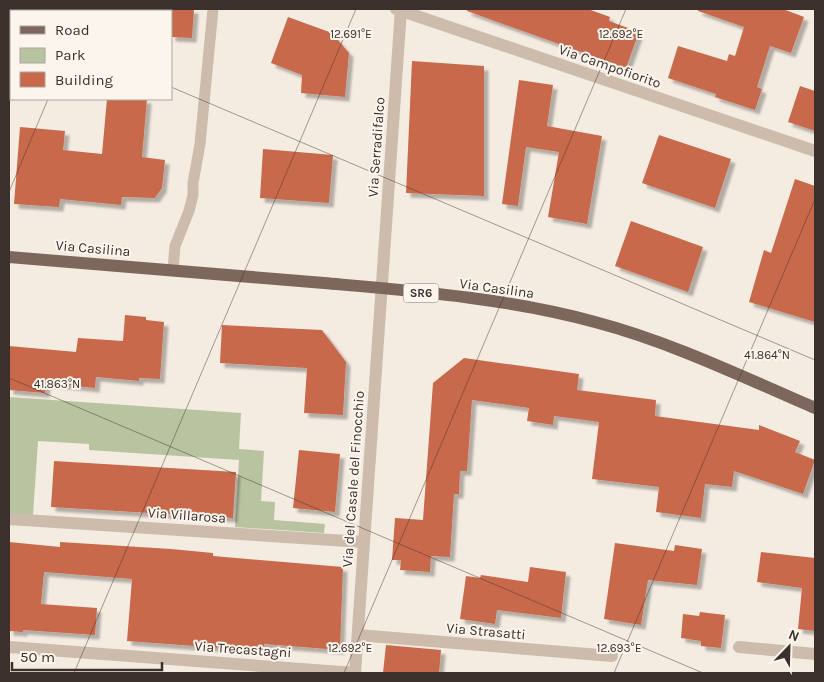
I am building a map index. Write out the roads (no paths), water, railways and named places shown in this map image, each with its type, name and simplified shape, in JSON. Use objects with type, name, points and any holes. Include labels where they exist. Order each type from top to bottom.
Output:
[{"type":"main road","name":"Via Casilina","points":[[9,256],[381,288],[502,303],[595,322],[664,344],[815,408]]},
{"type":"street","name":"Via Campofiorito","points":[[399,9],[815,151]]},
{"type":"street","name":"Via Serradifalco","points":[[381,288],[399,9]]},
{"type":"street","name":"Via del Casale del Finocchio","points":[[354,673],[381,288]]},
{"type":"street","name":"Via Villarosa","points":[[9,518],[363,542]]},
{"type":"street","name":"Via Strasatti","points":[[358,635],[612,656]]},
{"type":"street","name":"Via Trecastagni","points":[[9,647],[354,673]]},
{"type":"street","points":[[739,647],[815,654]]},
{"type":"lane","points":[[173,270],[175,246],[190,211],[193,195],[193,183],[200,144],[213,9]]}]
